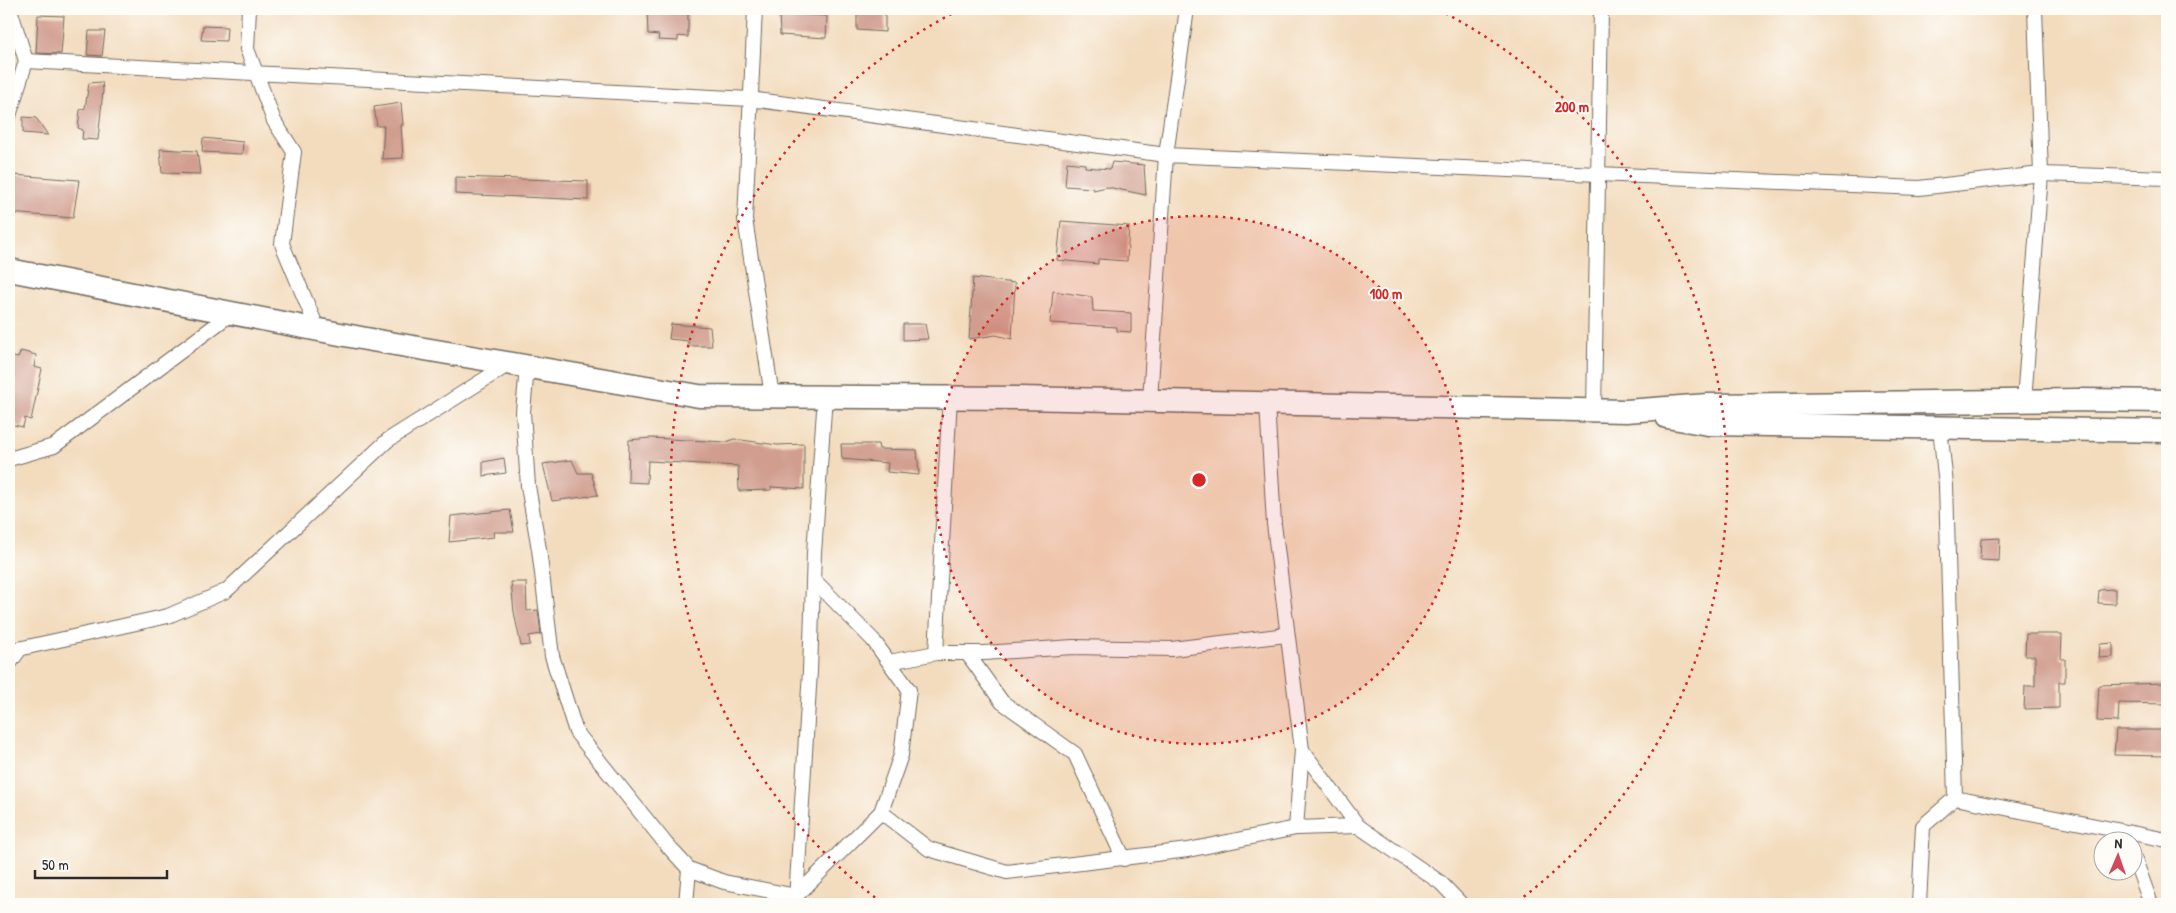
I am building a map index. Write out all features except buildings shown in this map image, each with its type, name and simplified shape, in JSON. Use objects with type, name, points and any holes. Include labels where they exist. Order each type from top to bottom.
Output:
[{"type":"highway","points":[[9,270],[318,330],[698,396],[1150,400],[1626,411],[1708,405],[2167,401]]},
{"type":"highway","points":[[1626,411],[1708,424],[2167,431]]},
{"type":"street","points":[[9,116],[26,61],[10,9]]},
{"type":"street","points":[[249,9],[247,49],[274,121],[294,152],[282,244],[318,330]]},
{"type":"street","points":[[755,9],[745,218],[772,396]]},
{"type":"street","points":[[1150,400],[1166,155],[1187,9]]},
{"type":"street","points":[[1594,410],[1601,9]]},
{"type":"street","points":[[2024,401],[2041,174],[2035,9]]},
{"type":"street","points":[[26,61],[750,99],[1166,155],[1919,188],[2041,174],[2167,178]]},
{"type":"street","points":[[9,459],[54,446],[232,313]]},
{"type":"street","points":[[9,664],[14,650],[168,616],[226,591],[388,440],[518,365],[528,486],[539,549],[552,656],[576,732],[666,844],[689,869],[724,882],[796,900]]},
{"type":"street","points":[[796,900],[800,863],[825,396]]},
{"type":"street","points":[[936,653],[950,397]]},
{"type":"street","points":[[1267,403],[1274,524],[1286,635],[1302,750],[1296,828]]},
{"type":"street","points":[[1940,428],[1946,485],[1955,798]]},
{"type":"street","points":[[796,900],[881,812],[900,755],[909,690],[873,640],[814,580]]},
{"type":"street","points":[[888,662],[936,653],[967,653],[1073,646],[1172,649],[1286,635]]},
{"type":"street","points":[[967,653],[1002,702],[1076,754],[1124,859]]},
{"type":"street","points":[[1302,750],[1358,826],[1441,883],[1461,904]]},
{"type":"street","points":[[1955,798],[2098,830]]},
{"type":"street","points":[[1919,904],[1923,826],[1955,798]]},
{"type":"street","points":[[881,812],[930,849],[1007,872],[1188,850],[1296,828],[1358,826]]},
{"type":"street","points":[[2144,838],[2167,840]]},
{"type":"street","points":[[686,904],[689,869]]},
{"type":"street","points":[[2142,880],[2151,904]]}]
